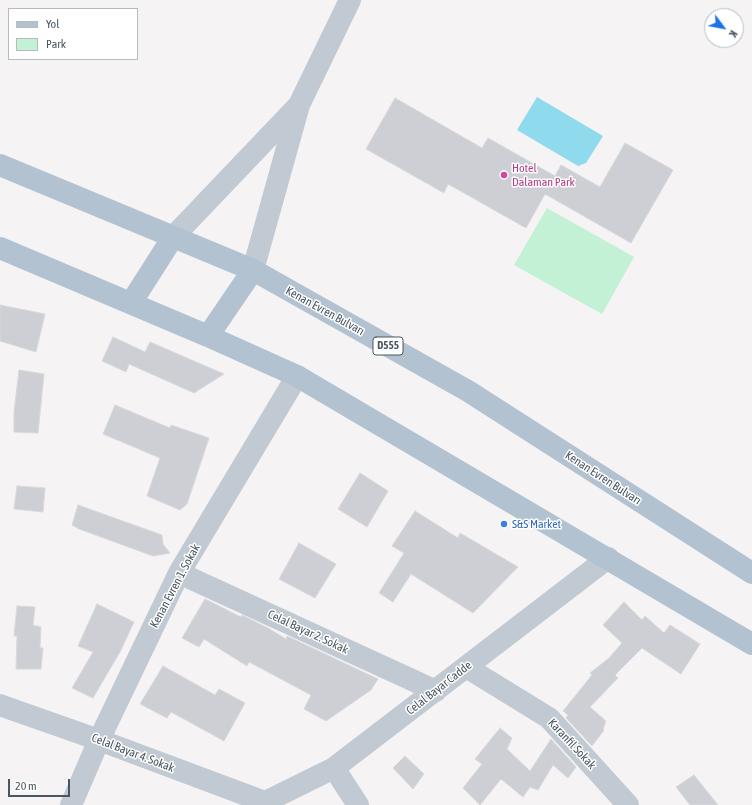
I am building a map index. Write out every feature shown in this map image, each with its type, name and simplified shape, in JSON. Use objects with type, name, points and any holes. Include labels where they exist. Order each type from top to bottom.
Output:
[{"type":"main road","name":"Kenan Evren Bulvarı","points":[[0,165],[253,270],[468,391],[752,573]]},
{"type":"main road","points":[[131,303],[173,237]]},
{"type":"main road","points":[[0,248],[208,336],[297,376],[752,644]]},
{"type":"main road","points":[[208,336],[253,270]]},
{"type":"street","points":[[253,270],[299,105],[350,0]]},
{"type":"street","points":[[173,237],[299,105]]},
{"type":"street","name":"Kenan Evren 1. Sokak","points":[[71,805],[99,740],[179,573],[297,376]]},
{"type":"street","name":"Celal Bayar Cadde","points":[[263,804],[334,768],[608,558]]},
{"type":"street","name":"Celal Bayar 2. Sokak","points":[[179,573],[436,691]]},
{"type":"street","name":"Karanfil Sokak","points":[[466,667],[550,718],[628,805]]},
{"type":"street","name":"Celal Bayar 4. Sokak","points":[[0,705],[99,740],[263,804]]},
{"type":"street","points":[[334,768],[358,805]]},
{"type":"green space","points":[[547,208],[634,257],[602,314],[514,265]]},
{"type":"water","points":[[537,97],[603,136],[586,163],[578,166],[517,130]]},
{"type":"building","points":[[395,98],[482,148],[488,138],[555,176],[561,165],[600,187],[625,143],[673,170],[631,243],[545,194],[526,228],[448,184],[444,193],[366,149]]},
{"type":"building","points":[[0,305],[45,314],[36,352],[0,341]]},
{"type":"building","points":[[113,337],[145,352],[150,342],[224,374],[194,393],[129,364],[126,372],[102,361]]},
{"type":"building","points":[[19,370],[44,374],[38,433],[14,432],[14,412]]},
{"type":"building","points":[[115,405],[170,428],[171,425],[209,438],[187,504],[180,510],[147,496],[160,458],[103,434]]},
{"type":"building","points":[[360,473],[388,491],[367,527],[338,509]]},
{"type":"building","points":[[17,486],[45,488],[43,512],[14,509]]},
{"type":"building","points":[[78,505],[162,535],[163,544],[170,553],[153,556],[79,529],[72,525]]},
{"type":"building","points":[[415,511],[458,538],[460,533],[518,567],[473,613],[411,574],[393,602],[379,593],[404,553],[392,546]]},
{"type":"building","points":[[299,543],[336,564],[315,598],[279,579]]},
{"type":"building","points":[[205,599],[241,617],[242,615],[286,639],[287,636],[378,679],[371,690],[326,721],[304,709],[311,695],[249,662],[247,666],[204,639],[199,647],[182,638]]},
{"type":"building","points":[[624,602],[642,620],[645,616],[664,633],[670,625],[700,644],[681,674],[642,648],[615,675],[618,678],[590,707],[606,721],[604,730],[592,746],[566,718],[568,715],[563,711],[592,675],[590,673],[609,658],[622,643],[603,625]]},
{"type":"building","points":[[97,604],[134,622],[120,652],[93,698],[72,688],[93,652],[78,646]]},
{"type":"building","points":[[17,606],[35,607],[33,625],[41,627],[40,648],[43,648],[41,669],[16,669],[17,636],[14,636]]},
{"type":"building","points":[[163,666],[215,695],[219,689],[245,703],[224,741],[171,712],[167,718],[140,704]]},
{"type":"building","points":[[500,728],[512,738],[507,749],[530,771],[551,739],[576,767],[568,778],[553,765],[538,790],[530,787],[523,797],[501,779],[480,805],[463,788],[482,764],[475,759]]},
{"type":"building","points":[[405,756],[424,774],[413,789],[393,768]]},
{"type":"building","points":[[694,775],[718,805],[690,805],[676,787]]},
{"type":"place","name":"Hotel Dalaman Park","points":[[504,175]]},
{"type":"place","name":"S&S Market","points":[[504,524]]}]
